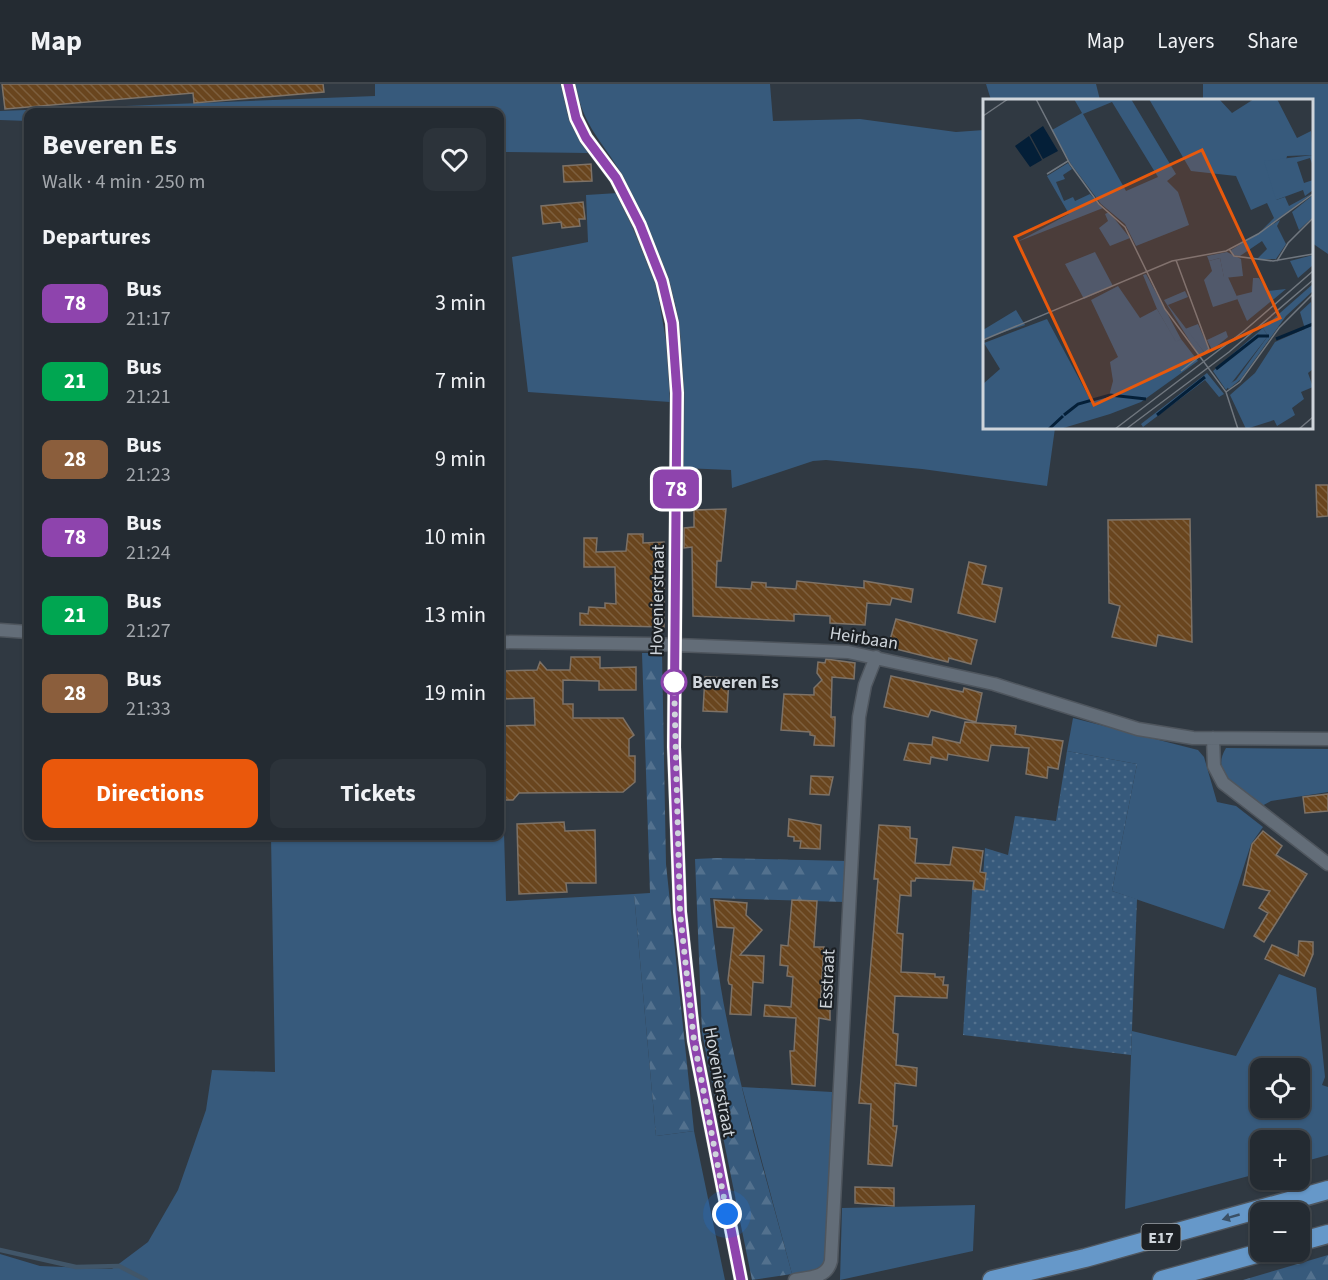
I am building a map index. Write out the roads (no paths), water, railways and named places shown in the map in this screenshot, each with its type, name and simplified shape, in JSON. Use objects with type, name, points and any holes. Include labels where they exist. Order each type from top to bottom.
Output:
[{"type":"highway","name":"E17","points":[[992,1280],[1084,1258],[1328,1190]]},
{"type":"highway","points":[[1310,1239],[1328,1234]]},
{"type":"highway","name":"E17","points":[[1162,1280],[1250,1256]]},
{"type":"street","name":"Hovenierstraat","points":[[568,84],[576,118],[586,138],[616,178],[640,225],[662,281],[672,323],[677,393],[674,747],[680,912],[694,1041],[741,1280]]},
{"type":"street","points":[[0,630],[24,632]]},
{"type":"street","name":"Heirbaan","points":[[504,642],[805,648],[876,657],[994,684],[1137,729],[1193,738],[1328,739]]},
{"type":"street","name":"Esstraat","points":[[795,1280],[824,1274],[831,1261],[860,717],[865,685],[876,657]]},
{"type":"street","points":[[1213,738],[1214,765],[1223,783],[1328,864]]},
{"type":"waterway","points":[[0,1250],[76,1267],[119,1266],[146,1280]]},
{"type":"place","name":"Beveren Es","points":[[674,682]]}]
